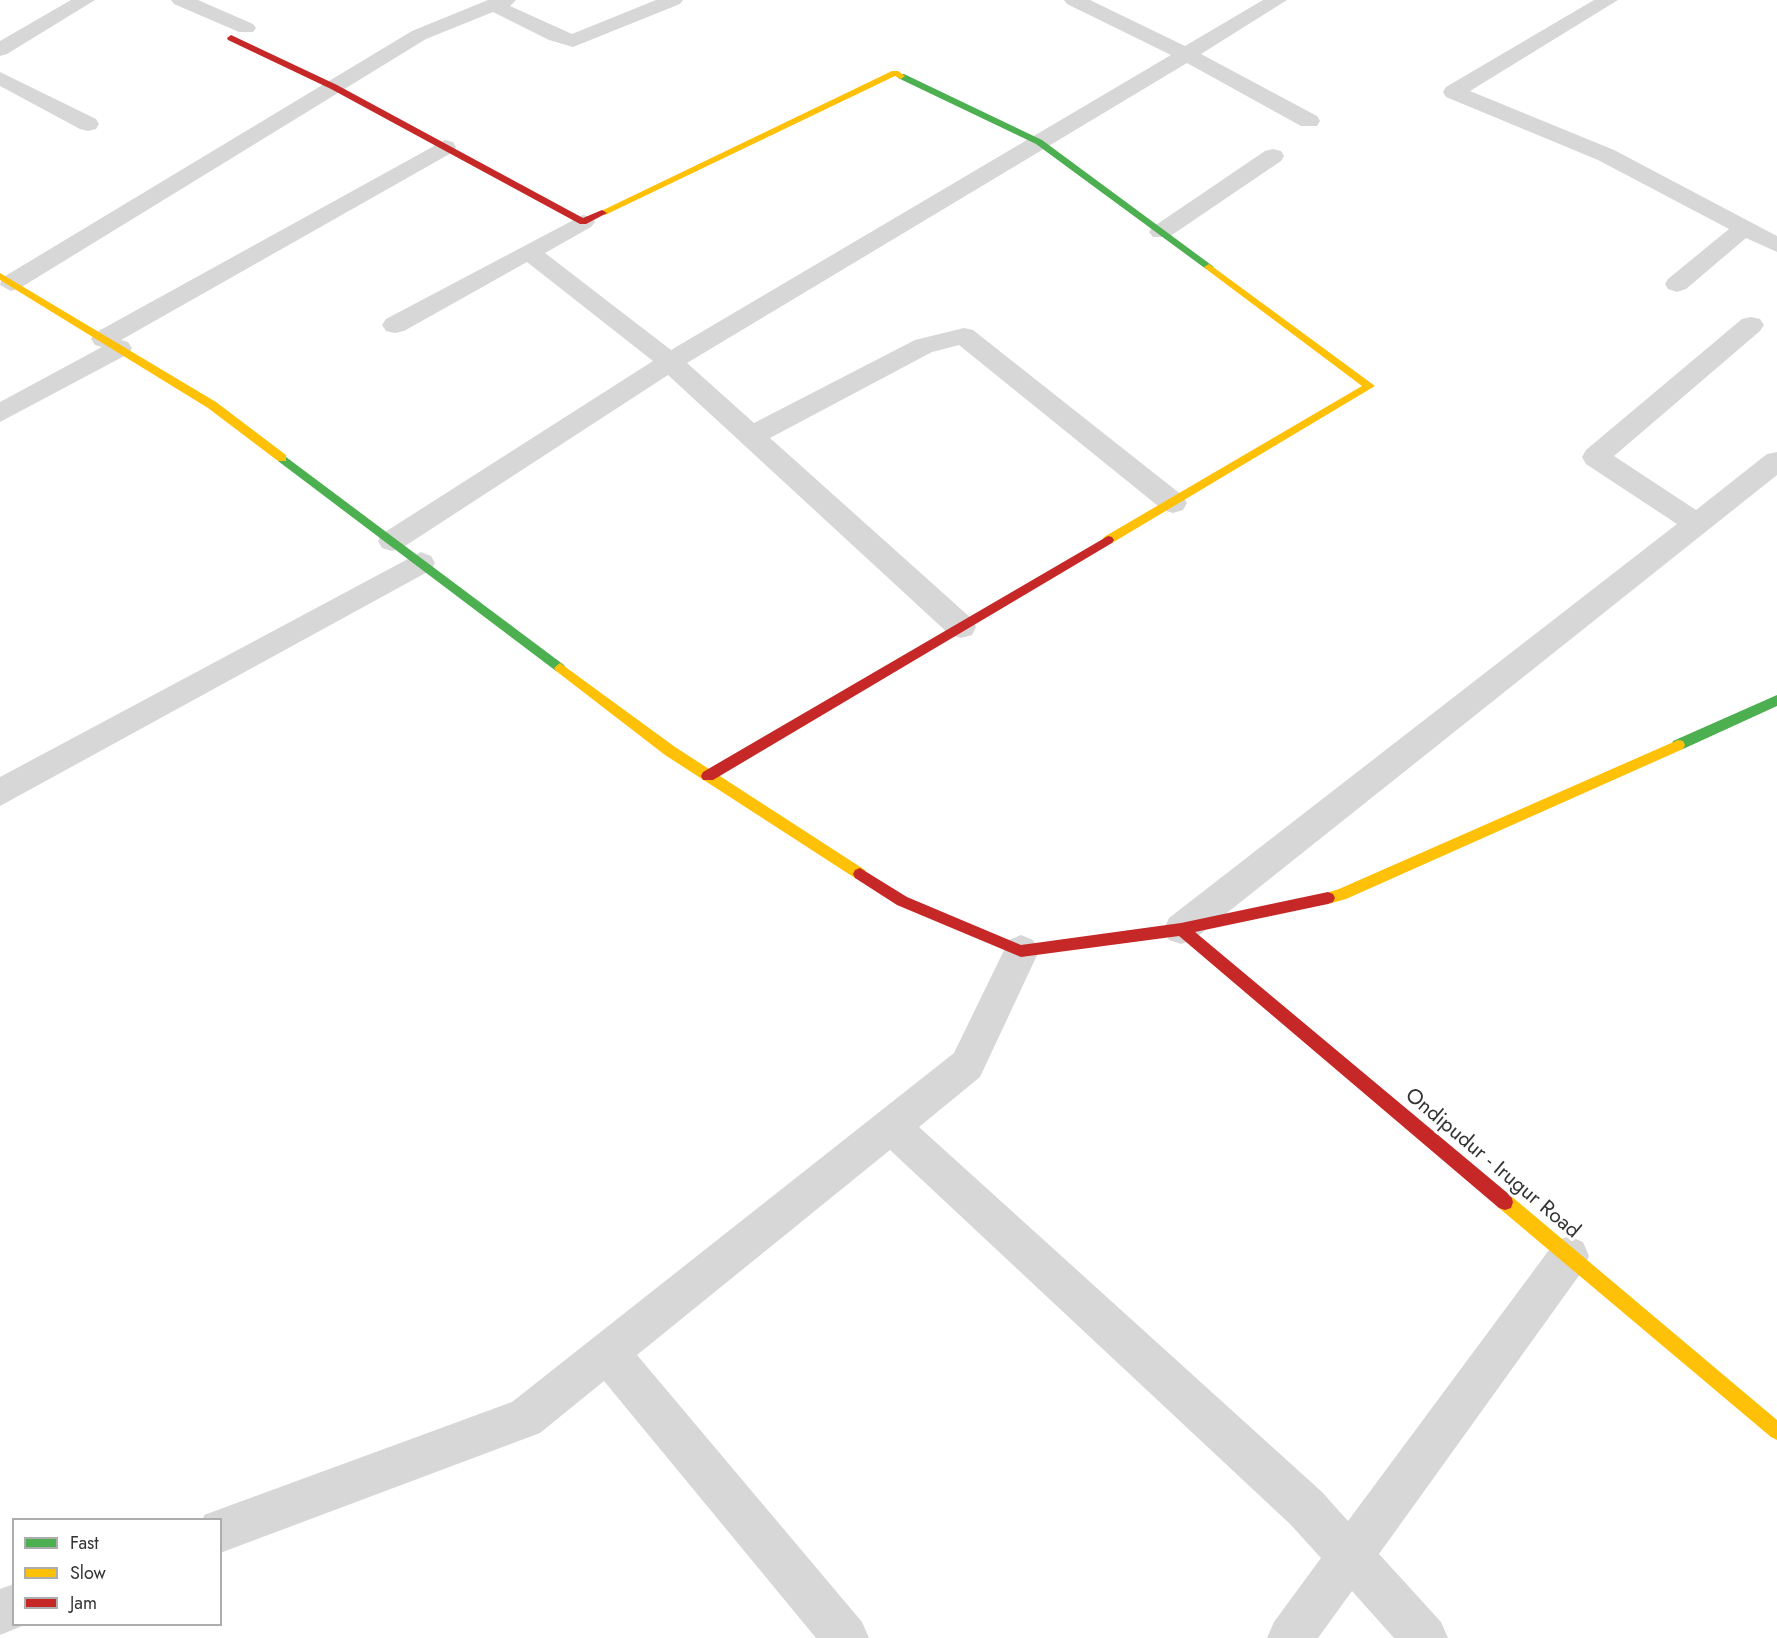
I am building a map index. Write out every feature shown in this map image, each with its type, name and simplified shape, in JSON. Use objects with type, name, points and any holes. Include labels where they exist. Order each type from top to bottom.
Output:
[{"type":"street","points":[[0,50],[85,0]]},
{"type":"street","points":[[181,0],[334,87],[584,222]]},
{"type":"street","points":[[673,0],[573,40],[555,36],[500,3],[419,35],[5,279],[212,405],[670,751],[902,902],[1021,951],[1181,929],[1341,895],[1777,700]]},
{"type":"street","points":[[1074,0],[1186,54],[1309,120]]},
{"type":"street","points":[[392,541],[670,362],[1277,0]]},
{"type":"street","points":[[1608,0],[1454,92],[1606,155],[1777,245]]},
{"type":"street","points":[[395,325],[584,222],[895,73],[1039,142],[1370,386],[708,776]]},
{"type":"street","points":[[0,78],[88,124]]},
{"type":"street","points":[[0,413],[445,147]]},
{"type":"street","points":[[1161,232],[1273,156]]},
{"type":"street","points":[[1677,284],[1744,228]]},
{"type":"street","points":[[530,252],[670,362],[961,627]]},
{"type":"street","points":[[1697,524],[1596,457],[1751,325]]},
{"type":"street","points":[[751,436],[924,346],[964,336],[1173,502]]},
{"type":"street","points":[[1181,929],[1777,461]]},
{"type":"street","points":[[0,793],[421,563]]},
{"type":"street","name":"Ondipudur - Irugur Road","points":[[1181,929],[1777,1431]]},
{"type":"street","points":[[222,1530],[525,1418],[967,1065],[1021,951]]},
{"type":"street","points":[[891,1126],[1306,1508],[1425,1638]]},
{"type":"street","points":[[1290,1638],[1569,1256]]},
{"type":"street","points":[[608,1353],[846,1638]]},
{"type":"traffic: fast","points":[[901,76],[1039,142],[1209,267]]},
{"type":"traffic: fast","points":[[282,458],[560,668]]},
{"type":"traffic: fast","points":[[1678,745],[1777,700]]},
{"type":"traffic: slow","points":[[602,213],[895,73],[901,76]]},
{"type":"traffic: slow","points":[[1108,540],[1370,386],[1209,267]]},
{"type":"traffic: slow","points":[[0,276],[212,405],[282,458]]},
{"type":"traffic: slow","points":[[560,668],[670,751],[860,874]]},
{"type":"traffic: slow","points":[[1328,898],[1341,895],[1678,745]]},
{"type":"traffic: slow","points":[[1505,1202],[1777,1431]]},
{"type":"traffic: jam","points":[[231,38],[334,87],[583,222],[602,213]]},
{"type":"traffic: jam","points":[[708,776],[1108,540]]},
{"type":"traffic: jam","points":[[860,874],[902,901],[1021,951],[1181,929],[1328,898]]},
{"type":"traffic: jam","points":[[1181,929],[1505,1202]]}]
